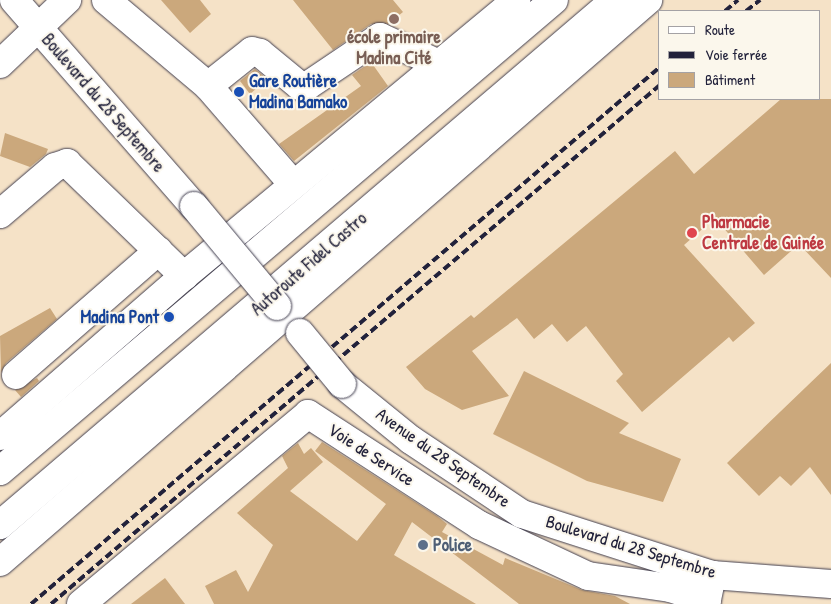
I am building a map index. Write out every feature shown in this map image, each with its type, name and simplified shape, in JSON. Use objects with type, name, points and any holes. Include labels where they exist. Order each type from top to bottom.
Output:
[{"type":"main road","name":"Boulevard du 28 Septembre","points":[[14,0],[194,206],[288,319]]},
{"type":"main road","points":[[0,64],[40,30],[67,0]]},
{"type":"main road","points":[[106,0],[208,86],[293,184]]},
{"type":"main road","points":[[0,436],[184,276],[293,184],[441,65],[516,0]]},
{"type":"main road","points":[[0,471],[554,0]]},
{"type":"main road","name":"Autoroute Fidel Castro","points":[[0,525],[616,0]]},
{"type":"main road","points":[[0,562],[288,319],[648,0]]},
{"type":"main road","points":[[208,86],[252,52],[260,52],[300,86],[307,86],[380,37],[441,65]]},
{"type":"main road","points":[[0,214],[55,166],[67,163],[184,276]]},
{"type":"main road","points":[[16,375],[158,251]]},
{"type":"main road","name":"Avenue du 28 Septembre","points":[[288,319],[342,384],[411,440],[522,514]]},
{"type":"main road","name":"Voie de Service","points":[[81,604],[308,414],[504,537],[588,576],[708,593]]},
{"type":"main road","name":"Boulevard du 28 Septembre","points":[[522,514],[708,593],[831,584]]},
{"type":"building","points":[[161,0],[200,0],[211,14],[190,33]]},
{"type":"building","points":[[293,0],[393,0],[403,12],[388,24],[371,24],[333,50]]},
{"type":"building","points":[[371,62],[388,86],[294,161],[279,144],[361,86],[352,75]]},
{"type":"building","points":[[255,69],[267,79],[250,94],[240,81]]},
{"type":"building","points":[[831,99],[831,278],[799,244],[764,275],[715,218],[684,245],[755,323],[733,342],[729,337],[642,412],[616,381],[623,374],[586,326],[567,342],[552,324],[534,339],[517,318],[472,351],[509,396],[462,410],[425,389],[406,367],[471,315],[474,318],[675,151],[694,174],[780,100]]},
{"type":"building","points":[[5,133],[48,149],[46,154],[30,167],[0,156]]},
{"type":"building","points":[[50,308],[57,319],[6,363],[1,373],[0,336]]},
{"type":"building","points":[[831,363],[831,495],[810,467],[791,486],[780,476],[759,496],[727,463]]},
{"type":"building","points":[[524,371],[629,423],[619,433],[681,459],[663,502],[587,481],[493,434]]},
{"type":"building","points":[[37,378],[39,381],[21,397],[15,390]]},
{"type":"building","points":[[322,442],[437,516],[447,524],[442,532],[503,565],[505,558],[582,590],[615,596],[630,604],[519,604],[412,522],[394,555],[476,604],[214,604],[205,586],[236,570],[248,592],[273,545],[237,513],[288,468],[282,456],[298,443],[304,454],[311,448],[323,462],[290,491],[357,541],[386,504],[315,451]]},
{"type":"building","points":[[165,578],[185,604],[131,604]]},
{"type":"railway","points":[[726,10],[738,0]]},
{"type":"railway","points":[[747,10],[760,0]]},
{"type":"railway","points":[[31,604],[658,69]]},
{"type":"railway","points":[[51,604],[658,87]]},
{"type":"place","name":"école primaire Madina Cité","points":[[394,19]]},
{"type":"place","name":"Gare Routière Madina Bamako","points":[[239,92]]},
{"type":"place","name":"Pharmacie Centrale de Guinée","points":[[692,233]]},
{"type":"place","name":"Madina Pont","points":[[169,317]]},
{"type":"place","name":"Police","points":[[423,545]]}]
